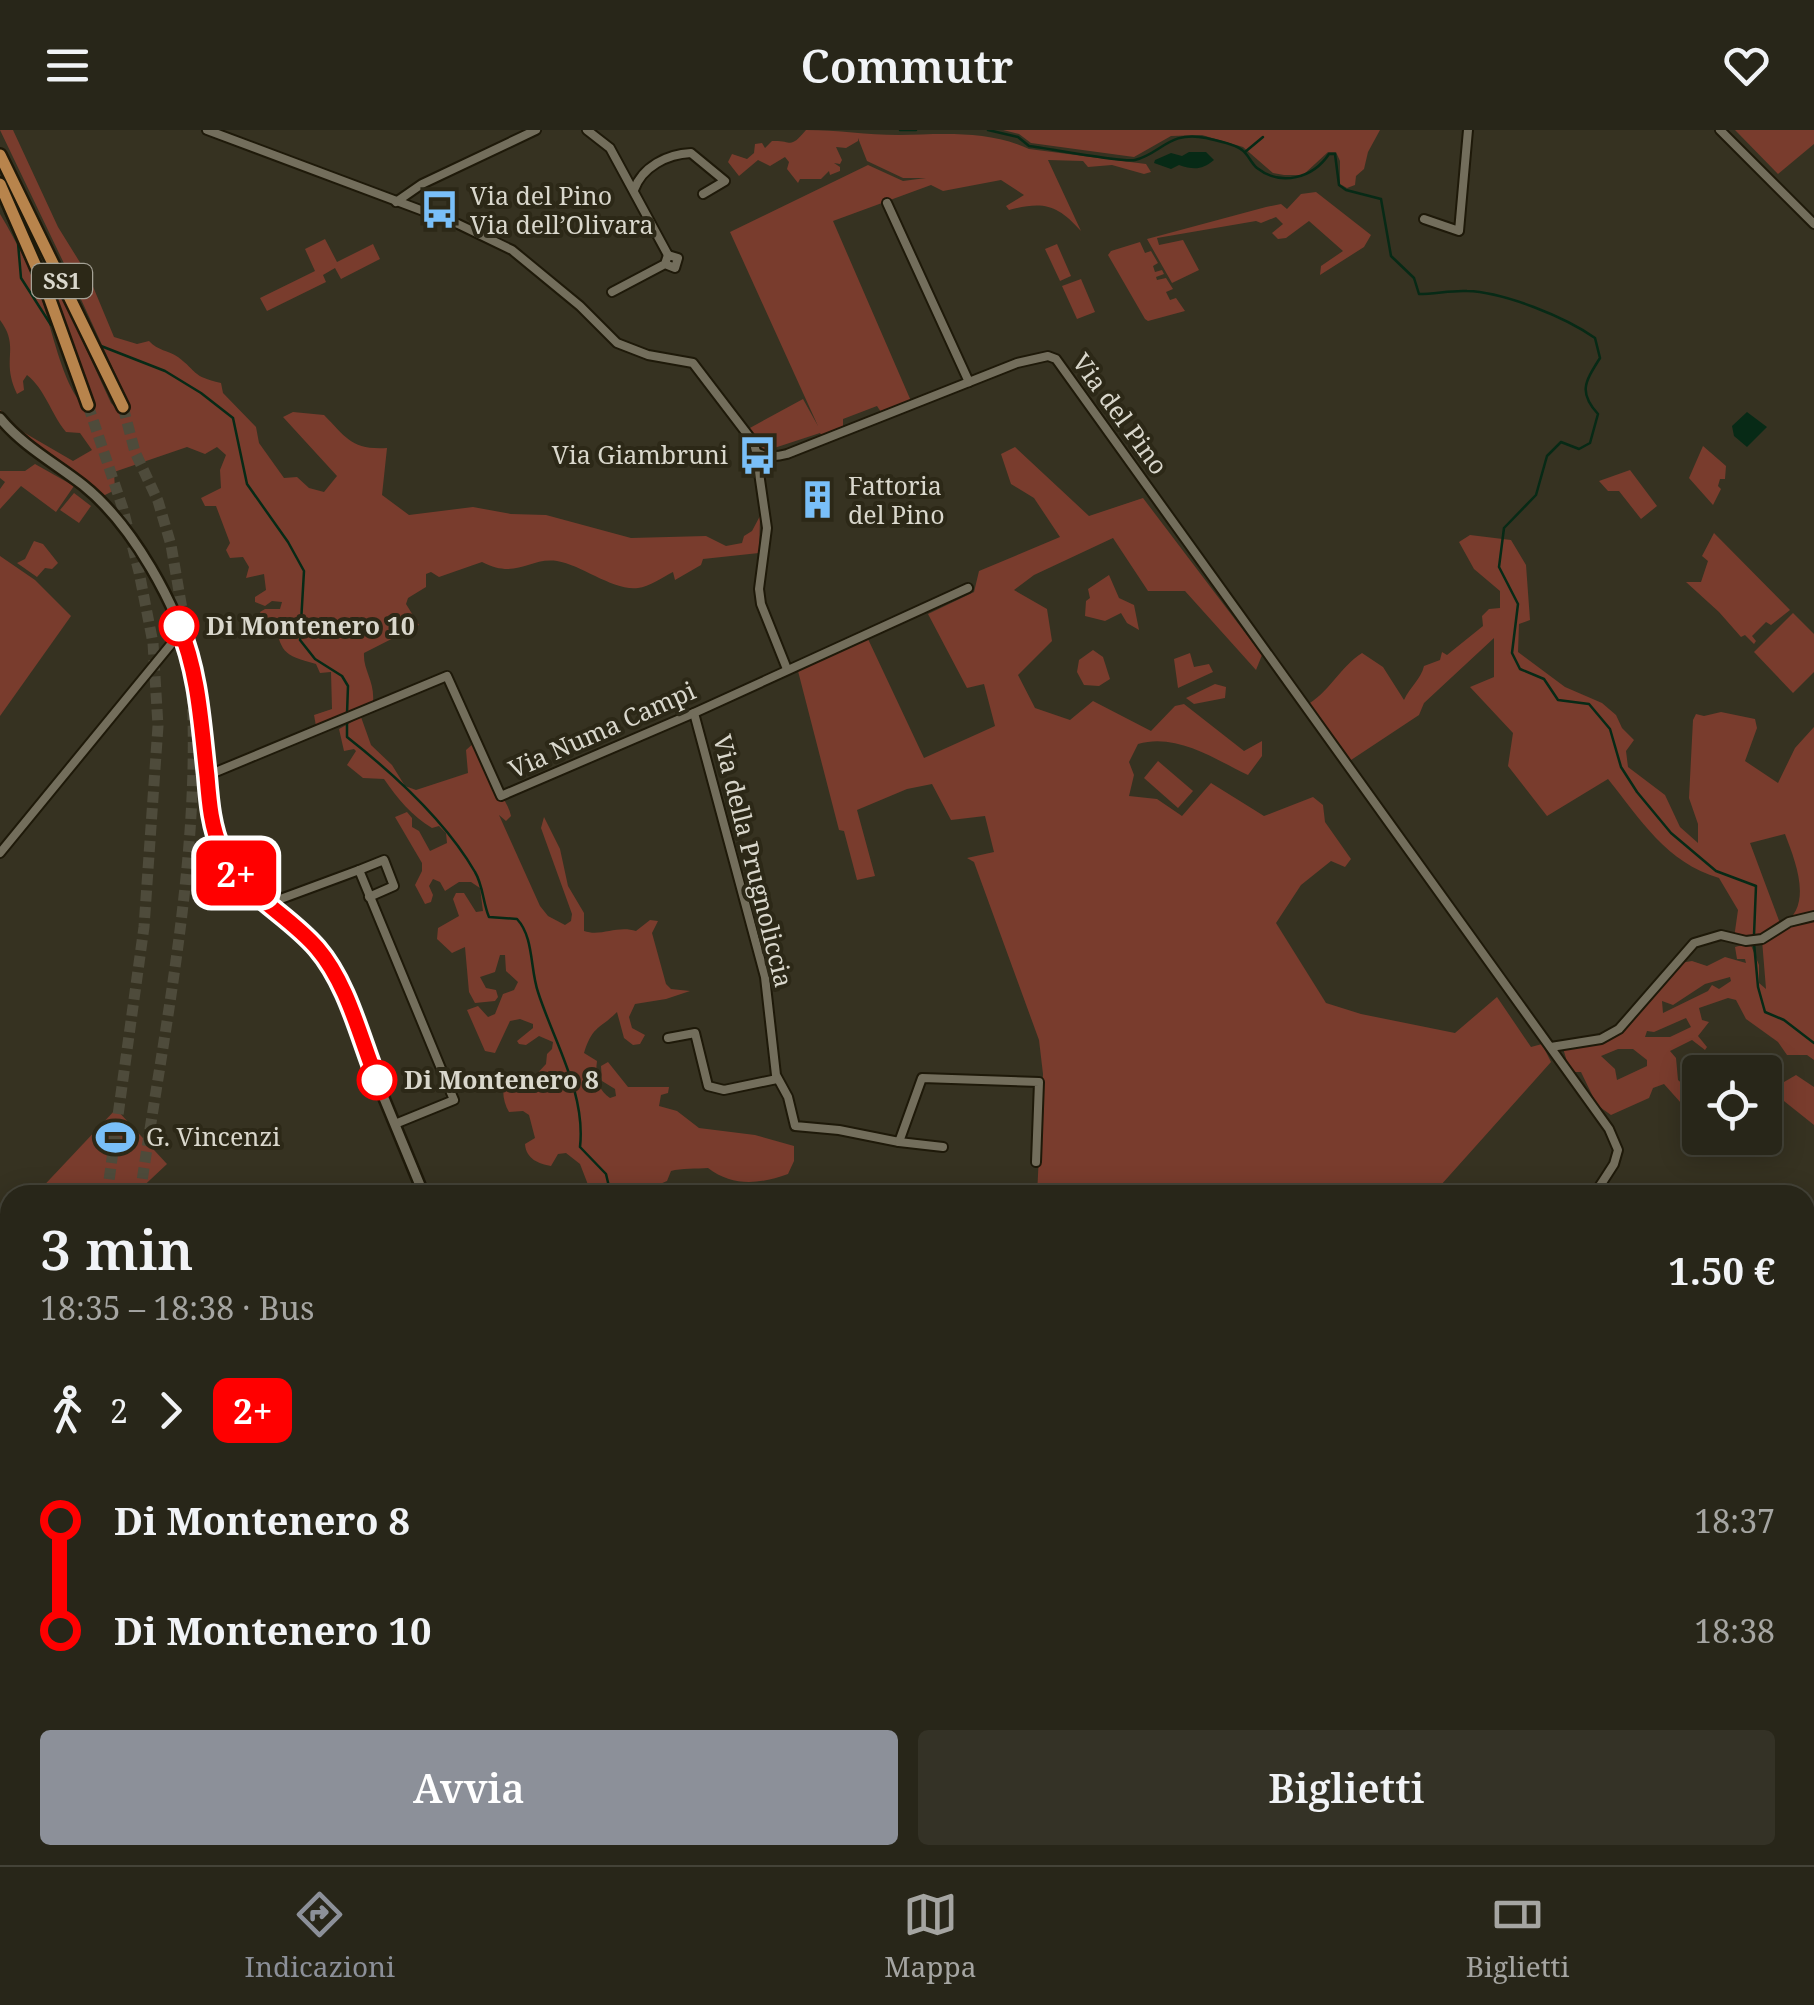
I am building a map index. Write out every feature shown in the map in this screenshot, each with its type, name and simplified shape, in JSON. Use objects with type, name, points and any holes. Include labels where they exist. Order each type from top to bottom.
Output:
[{"type":"highway","name":"SS1","points":[[0,156],[123,407]]},
{"type":"highway","name":"SS1","points":[[1,187],[48,294],[88,404]]},
{"type":"street","points":[[207,130],[458,224],[512,250],[617,342],[648,355],[693,363],[754,443],[767,528],[760,604],[787,669]]},
{"type":"street","points":[[396,202],[422,184],[536,130]]},
{"type":"street","points":[[588,130],[610,148],[624,170],[667,259],[612,292]]},
{"type":"street","points":[[1424,219],[1459,230],[1468,130]]},
{"type":"street","points":[[1720,130],[1814,224]]},
{"type":"street","points":[[634,190],[641,175],[653,164],[691,153],[726,181],[703,194]]},
{"type":"street","points":[[624,170],[641,175]]},
{"type":"street","points":[[887,203],[969,382]]},
{"type":"street","name":"Via del Pino","points":[[756,452],[776,457],[787,454],[1038,358],[1048,356],[1060,364],[1609,1129],[1618,1150],[1600,1185]]},
{"type":"street","points":[[3,424],[86,487],[146,561],[181,632],[196,682],[206,776],[223,854],[240,879],[306,936],[329,964],[420,1185]]},
{"type":"street","name":"Via Numa Campi","points":[[206,776],[448,676],[501,796],[968,588]]},
{"type":"street","points":[[0,853],[181,632]]},
{"type":"street","name":"Via della Prugnoliccia","points":[[694,713],[764,977],[777,1080],[788,1097],[794,1126],[943,1147]]},
{"type":"street","points":[[268,904],[384,860],[394,886],[369,896]]},
{"type":"street","points":[[359,870],[454,1100],[394,1124]]},
{"type":"street","points":[[1550,1048],[1600,1039],[1618,1028],[1694,943],[1721,935],[1746,941],[1762,939],[1789,922],[1814,916]]},
{"type":"street","points":[[668,1038],[695,1033],[708,1086],[724,1090],[777,1080]]},
{"type":"street","points":[[900,1142],[922,1078],[1039,1082],[1036,1162]]},
{"type":"shaded area","points":[[0,130],[13,130],[58,227],[89,277],[114,337],[137,344],[149,341],[178,357],[199,376],[221,383],[223,393],[256,427],[259,443],[284,478],[297,477],[309,488],[324,492],[337,476],[283,417],[293,412],[324,415],[357,445],[387,448],[382,495],[409,515],[473,507],[546,515],[631,538],[706,536],[726,546],[742,543],[760,516],[759,553],[703,559],[701,565],[675,580],[673,572],[638,588],[618,586],[557,561],[514,569],[482,562],[439,577],[431,572],[426,574],[426,587],[408,598],[406,604],[419,625],[364,653],[373,703],[316,726],[314,715],[332,709],[331,672],[320,673],[316,664],[285,650],[274,618],[262,618],[260,612],[280,609],[282,602],[272,601],[265,606],[255,602],[255,597],[266,590],[264,574],[246,578],[249,567],[243,557],[230,558],[226,550],[230,543],[216,506],[205,506],[201,498],[221,488],[220,470],[226,455],[217,447],[205,454],[187,447],[114,472],[115,490],[103,496],[71,469],[0,429],[0,410],[23,432],[73,461],[92,450],[80,433],[66,432],[39,387],[27,375],[24,390],[17,394],[12,382],[9,338],[0,320],[0,214],[35,282],[64,371],[78,399],[86,407],[93,398],[52,289],[57,286],[111,403],[124,410],[127,399],[73,282],[76,280],[71,278]]},
{"type":"shaded area","points":[[806,130],[982,136],[1029,149],[1146,164],[1151,172],[1144,174],[1112,165],[1088,167],[1083,161],[1048,160],[1081,231],[1049,207],[1009,210],[1006,206],[1024,195],[1001,180],[943,191],[931,185],[833,221],[911,401],[881,412],[877,406],[843,419],[843,426],[822,436],[820,433],[765,451],[748,429],[803,399],[818,426],[730,232],[868,165],[903,181],[926,178],[903,178],[867,161],[858,138],[846,148],[836,147],[842,160],[840,164],[834,163],[840,171],[830,175],[829,171],[821,179],[800,179],[798,183],[787,169],[789,162],[785,157],[770,166],[758,160],[739,176],[728,162],[732,154],[747,159],[754,153],[755,144],[762,143],[765,148],[772,141],[790,143]]},
{"type":"shaded area","points":[[1003,130],[1380,130],[1355,185],[1347,188],[1340,184],[1336,152],[1328,152],[1303,175],[1284,175],[1273,173],[1243,147],[1202,135],[1171,136],[1134,157],[1031,143],[1019,134]]},
{"type":"shaded area","points":[[1735,130],[1814,130],[1814,144],[1778,174]]},
{"type":"shaded area","points":[[1206,152],[1214,160],[1198,168],[1179,165],[1171,169],[1154,163],[1171,153],[1182,156]]},
{"type":"shaded area","points":[[1316,192],[1371,235],[1364,247],[1320,275],[1321,266],[1343,251],[1309,221],[1286,238],[1278,239],[1272,233],[1283,224],[1276,217],[1261,223],[1157,238],[1159,245],[1183,240],[1199,270],[1172,283],[1147,239],[1266,207],[1281,204],[1287,209],[1301,194]]},
{"type":"shaded area","points":[[325,239],[337,262],[373,244],[380,259],[341,279],[335,268],[323,275],[326,282],[267,311],[260,298],[315,271],[305,249]]},
{"type":"shaded area","points":[[1140,242],[1145,253],[1151,251],[1158,263],[1153,266],[1155,272],[1162,270],[1164,274],[1157,280],[1166,278],[1173,289],[1166,292],[1170,300],[1176,298],[1185,311],[1145,319],[1108,255]]},
{"type":"shaded area","points":[[1057,244],[1071,276],[1060,281],[1045,249]]},
{"type":"shaded area","points":[[1081,279],[1095,312],[1077,319],[1062,286]]},
{"type":"shaded area","points":[[1747,412],[1767,427],[1747,447],[1734,436],[1732,426]]},
{"type":"shaded area","points":[[1703,446],[1726,466],[1725,479],[1720,479],[1721,489],[1713,505],[1689,478]]},
{"type":"shaded area","points":[[1015,447],[1089,516],[1143,498],[1262,655],[1256,670],[1185,591],[1148,591],[1113,538],[1034,575],[1014,590],[1047,609],[1052,641],[1018,675],[1035,708],[1070,720],[1093,701],[1151,731],[1175,706],[1184,704],[1244,751],[1262,741],[1262,756],[1248,775],[1181,745],[1138,744],[1129,762],[1134,775],[1129,796],[1157,799],[1182,816],[1211,783],[1264,816],[1313,797],[1323,805],[1325,822],[1351,859],[1345,867],[1331,861],[1301,885],[1276,923],[1326,1003],[1455,1033],[1497,997],[1531,1047],[1542,1044],[1551,1062],[1441,1185],[1037,1185],[1043,1074],[1039,1040],[974,862],[967,858],[994,852],[985,816],[951,820],[932,784],[907,789],[857,810],[875,876],[857,880],[844,831],[839,830],[798,671],[868,639],[924,758],[995,726],[984,684],[967,688],[928,614],[974,592],[979,571],[1060,537],[1034,498],[1011,484],[1001,454]]},
{"type":"shaded area","points":[[35,464],[74,486],[56,512],[21,486],[0,509],[0,489],[5,482],[0,471],[25,471]]},
{"type":"shaded area","points":[[1630,470],[1657,506],[1641,519],[1619,491],[1608,491],[1599,481]]},
{"type":"shaded area","points":[[74,493],[91,506],[79,523],[60,510]]},
{"type":"shaded area","points":[[1714,533],[1790,610],[1771,625],[1766,622],[1752,636],[1754,644],[1745,635],[1741,637],[1686,582],[1701,582],[1708,561],[1702,556]]},
{"type":"shaded area","points":[[1470,535],[1511,540],[1526,565],[1530,620],[1519,624],[1518,652],[1565,687],[1602,703],[1616,715],[1634,740],[1626,751],[1628,767],[1665,795],[1680,827],[1698,843],[1698,824],[1689,798],[1696,714],[1721,712],[1755,719],[1757,728],[1745,761],[1778,783],[1795,748],[1814,727],[1814,1060],[1807,1055],[1787,1055],[1778,1042],[1746,1019],[1736,1000],[1728,998],[1699,1008],[1702,1020],[1709,1022],[1698,1036],[1707,1047],[1705,1050],[1692,1040],[1670,1051],[1676,1058],[1678,1080],[1682,1084],[1682,1103],[1664,1084],[1653,1088],[1649,1098],[1611,1115],[1597,1105],[1581,1072],[1570,1072],[1563,1048],[1626,1026],[1680,963],[1692,961],[1707,966],[1725,957],[1746,963],[1745,959],[1737,959],[1735,947],[1750,943],[1759,965],[1759,983],[1766,989],[1762,940],[1734,938],[1738,910],[1719,878],[1669,851],[1608,779],[1547,816],[1508,766],[1513,733],[1470,687],[1494,677],[1494,638],[1424,703],[1419,715],[1348,762],[1305,706],[1362,653],[1383,667],[1404,700],[1424,666],[1440,660],[1442,652],[1447,655],[1483,626],[1482,616],[1489,609],[1500,608],[1500,591],[1474,569],[1459,542]],"holes":[[[1785,834],[1800,896],[1791,918],[1781,926],[1750,843]],[[1730,977],[1731,981],[1719,989],[1712,985],[1708,991],[1663,1013],[1662,1001],[1673,1005],[1705,984]],[[1686,1018],[1691,1027],[1670,1037],[1645,1037],[1647,1031],[1654,1032]],[[1618,1049],[1633,1049],[1647,1060],[1647,1066],[1617,1080],[1615,1069],[1601,1056]]]},
{"type":"shaded area","points":[[34,541],[43,544],[58,563],[52,569],[45,568],[37,577],[17,563],[25,559]]},
{"type":"shaded area","points":[[0,556],[35,580],[71,616],[0,716]]},
{"type":"shaded area","points":[[1109,575],[1119,598],[1134,605],[1139,630],[1127,623],[1121,613],[1105,621],[1085,616],[1088,589]]},
{"type":"shaded area","points":[[1793,613],[1814,634],[1814,672],[1793,693],[1754,652]]},
{"type":"shaded area","points":[[1093,650],[1103,657],[1110,679],[1099,686],[1084,685],[1077,672],[1079,660]]},
{"type":"shaded area","points":[[1190,653],[1194,667],[1209,664],[1213,672],[1178,688],[1174,659]]},
{"type":"shaded area","points":[[1215,684],[1226,687],[1225,698],[1194,704],[1186,698]]},
{"type":"shaded area","points":[[361,717],[371,745],[392,765],[405,786],[416,790],[468,773],[466,750],[474,743],[486,774],[509,810],[511,816],[506,821],[499,815],[548,916],[565,925],[572,914],[541,828],[544,817],[560,849],[568,886],[584,913],[584,931],[636,931],[650,920],[658,921],[652,933],[666,984],[671,989],[690,991],[635,1004],[629,1017],[632,1028],[645,1035],[640,1044],[633,1045],[624,1038],[617,1012],[594,1032],[584,1053],[597,1061],[602,1091],[610,1098],[616,1096],[615,1089],[602,1081],[601,1066],[608,1062],[628,1087],[669,1087],[668,1093],[661,1095],[659,1106],[677,1111],[699,1128],[755,1135],[794,1146],[794,1161],[788,1174],[747,1182],[708,1168],[679,1169],[671,1171],[667,1181],[658,1185],[588,1185],[580,1164],[566,1153],[558,1154],[551,1166],[531,1157],[525,1144],[535,1138],[529,1115],[523,1111],[509,1112],[504,1084],[533,1078],[546,1064],[553,1042],[539,1036],[526,1045],[519,1044],[517,1041],[533,1028],[533,1024],[520,1019],[510,1021],[495,1053],[485,1051],[467,1010],[478,1006],[488,1017],[495,1014],[503,994],[514,990],[518,982],[506,971],[505,955],[500,955],[495,972],[480,977],[486,988],[496,990],[498,997],[495,1001],[475,1003],[469,992],[465,947],[452,953],[437,939],[438,928],[459,916],[453,899],[456,893],[464,893],[476,912],[483,911],[480,888],[471,882],[459,882],[445,891],[433,879],[429,886],[431,902],[425,904],[415,885],[422,863],[395,817],[407,812],[412,827],[419,831],[430,851],[447,843],[446,833],[418,818],[384,779],[363,778],[347,765],[356,751],[344,751],[339,729]]},
{"type":"shaded area","points":[[1158,761],[1193,791],[1178,808],[1144,778]]},
{"type":"shaded area","points":[[1796,1075],[1814,1087],[1814,1125],[1782,1100],[1782,1083]]},
{"type":"shaded area","name":"G. Vincenzi","points":[[116,1109],[167,1164],[145,1185],[44,1185]]},
{"type":"waterway","points":[[900,130],[916,130]]},
{"type":"waterway","points":[[988,130],[1018,137],[1029,146],[1128,160],[1144,157],[1183,137],[1206,138],[1239,148],[1266,174],[1286,178],[1306,174],[1329,154],[1335,154],[1339,185],[1381,199],[1391,256],[1414,278],[1419,294],[1482,292],[1551,314],[1595,338],[1600,358],[1586,387],[1588,399],[1598,414],[1590,443],[1579,449],[1561,442],[1547,456],[1536,495],[1504,528],[1499,567],[1518,604],[1512,653],[1520,669],[1544,679],[1558,700],[1589,704],[1610,729],[1621,767],[1671,833],[1716,871],[1756,886],[1754,935]]},
{"type":"waterway","points":[[1245,152],[1263,137]]},
{"type":"waterway","points":[[0,200],[18,243],[21,278],[51,325]]},
{"type":"waterway","points":[[101,346],[165,371],[233,418],[247,484],[304,571],[300,640],[315,659],[342,676],[348,686],[347,714]]},
{"type":"waterway","points":[[347,722],[347,737],[417,799],[463,853],[478,877],[489,917],[517,919],[522,926],[535,983],[574,1087],[580,1147],[606,1174],[609,1185]]},
{"type":"waterway","points":[[1754,943],[1765,1012],[1784,1020],[1814,1043]]},
{"type":"tunnel","points":[[88,405],[123,509],[139,572],[153,643],[158,726],[144,927],[108,1185]]},
{"type":"tunnel","points":[[123,407],[135,452],[158,501],[171,545],[188,644]]},
{"type":"tunnel","points":[[142,1185],[187,863],[193,730],[190,663]]},
{"type":"bus line","name":"2+","points":[[179,626],[194,670],[219,845],[248,888],[306,936],[324,957],[377,1080]]},
{"type":"place","name":"Via del Pino Via dell’Olivara","points":[[440,210]]},
{"type":"place","name":"Via Giambruni","points":[[758,455]]},
{"type":"place","name":"Fattoria del Pino","points":[[818,500]]},
{"type":"place","name":"Di Montenero 10","points":[[179,626]]},
{"type":"place","name":"Di Montenero 8","points":[[377,1080]]},
{"type":"place","name":"G. Vincenzi","points":[[116,1137]]}]
